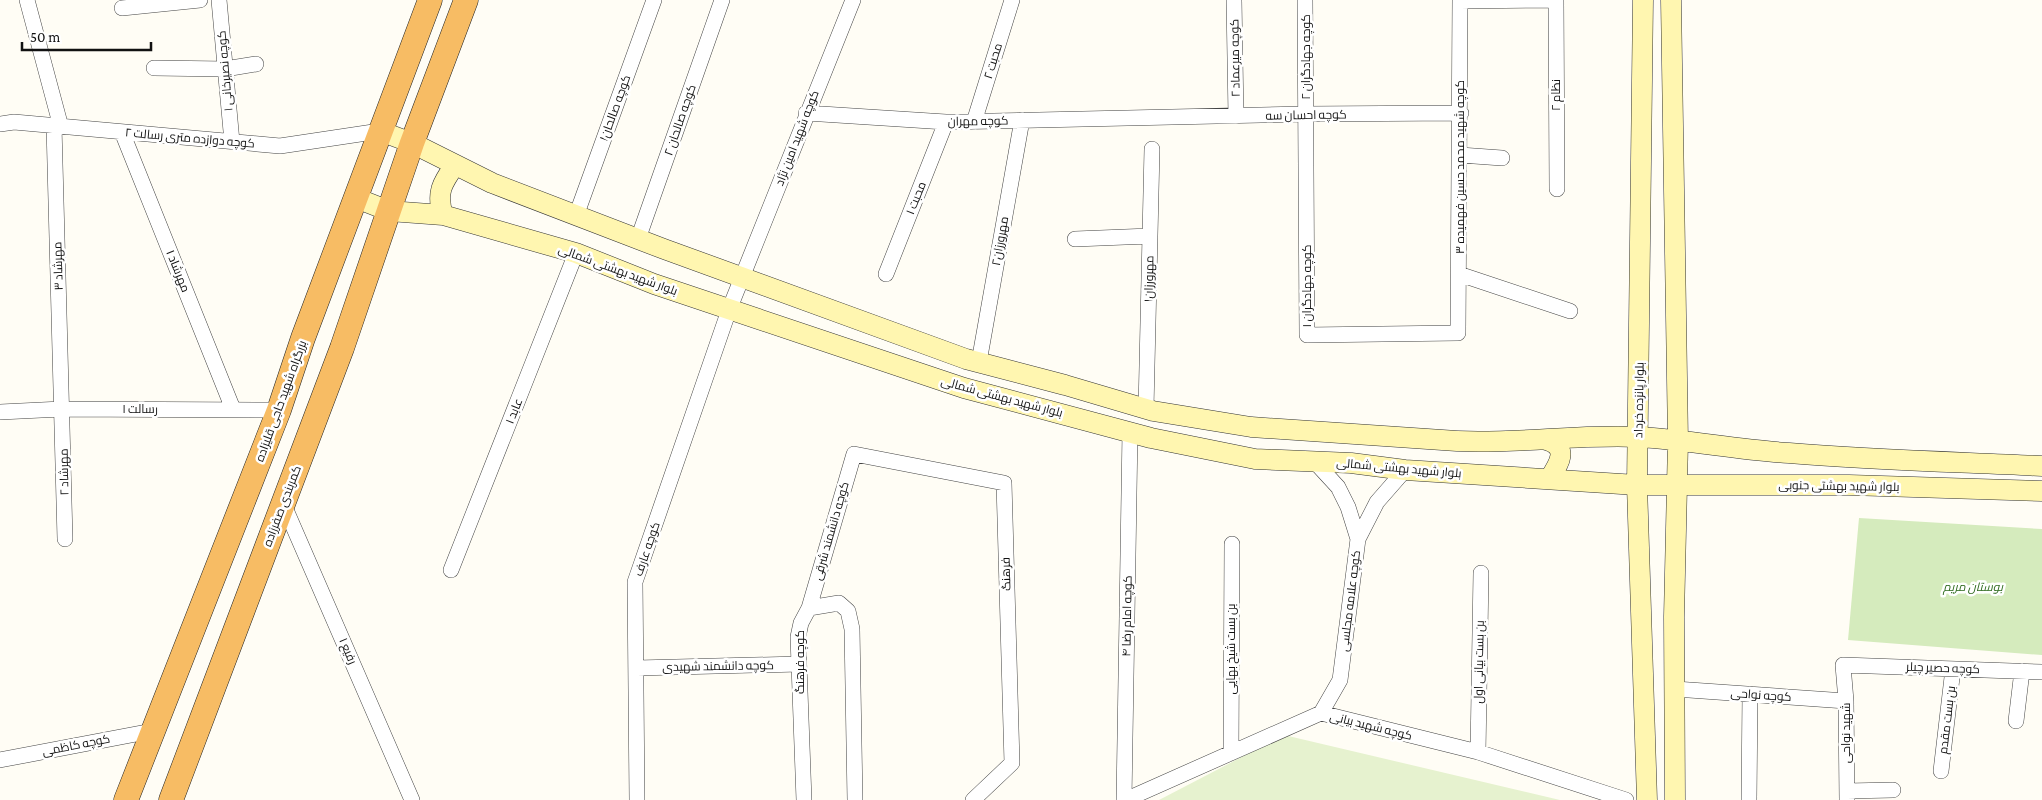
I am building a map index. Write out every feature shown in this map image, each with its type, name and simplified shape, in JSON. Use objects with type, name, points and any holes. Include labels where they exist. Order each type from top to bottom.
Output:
[{"type":"highway","name":"بزرگراه شهید حاجی قلیزاده","points":[[126,800],[279,410],[303,338],[430,0]]},
{"type":"highway","points":[[412,143],[466,0]]},
{"type":"highway","name":"کمربندی صفرزاده","points":[[171,800],[342,348],[412,143]]},
{"type":"main road","name":"بلوار پانزده خرداد","points":[[1643,0],[1637,485],[1647,800]]},
{"type":"main road","points":[[1671,0],[1678,441],[1674,617],[1675,800]]},
{"type":"main road","points":[[380,132],[412,143],[492,183],[743,278],[978,362],[1146,409],[1251,427],[1491,443],[1638,437],[1788,453],[1885,460],[2042,466]]},
{"type":"main road","points":[[443,215],[439,201],[443,181],[454,165]]},
{"type":"main road","name":"بلوار شهید بهشتی شمالی","points":[[356,198],[389,211],[443,215],[576,253],[654,284],[964,388],[1130,432],[1255,459],[1351,463],[1405,470],[1637,485]]},
{"type":"main road","points":[[1546,440],[1555,444],[1561,454],[1559,465],[1550,478]]},
{"type":"main road","points":[[1785,485],[1788,453]]},
{"type":"main road","name":"بلوار شهید بهشتی جنوبی","points":[[1637,485],[1849,484],[2042,491]]},
{"type":"street","name":"مهرشاد ۳","points":[[28,0],[58,126],[62,407]]},
{"type":"street","points":[[122,8],[200,0]]},
{"type":"street","name":"کوچه نصیرخانی ۱","points":[[218,0],[232,142]]},
{"type":"street","name":"کوچه صالحان۱","points":[[576,216],[654,0]]},
{"type":"street","name":"کوچه صالحان ۲","points":[[638,239],[722,0]]},
{"type":"street","name":"کوچه شهید امین نژاد","points":[[730,310],[806,113],[853,0]]},
{"type":"street","name":"محبت ۲","points":[[974,122],[1012,0]]},
{"type":"street","name":"کوچه میرعماد ۲","points":[[1234,0],[1236,116]]},
{"type":"street","name":"کوچه جهادگران ۲","points":[[1306,0],[1306,114]]},
{"type":"street","points":[[1460,1],[1551,0]]},
{"type":"street","name":"نظام ۲","points":[[1556,0],[1557,189]]},
{"type":"street","name":"کوچه شهید محمد حسین فهمیده ۳","points":[[1458,333],[1461,113],[1460,1]]},
{"type":"street","points":[[154,68],[225,69],[256,64]]},
{"type":"street","name":"کوچه مهران","points":[[806,113],[946,122],[1151,117]]},
{"type":"street","name":"کوچه احسان سه","points":[[1151,117],[1461,113]]},
{"type":"street","name":"کوچه جهادگران ۱","points":[[1306,114],[1307,335],[1458,333]]},
{"type":"street","name":"مهرورزان۲","points":[[978,362],[1022,120]]},
{"type":"street","name":"کوچه دوازده متری رسالت ۲","points":[[0,124],[14,122],[280,146],[380,132]]},
{"type":"street","name":"محبت ۱","points":[[886,274],[946,122]]},
{"type":"street","name":"مهرشاد ۱","points":[[122,132],[234,409]]},
{"type":"street","name":"مهرورزان۱","points":[[1146,409],[1152,149]]},
{"type":"street","points":[[1460,155],[1502,158]]},
{"type":"street","points":[[1075,239],[1150,236]]},
{"type":"street","name":"عابد ۱","points":[[451,570],[576,253]]},
{"type":"street","points":[[1459,274],[1570,311]]},
{"type":"street","name":"کوچه عارف","points":[[637,800],[635,582],[730,310]]},
{"type":"street","name":"رسالت ۱","points":[[0,412],[62,407],[279,410]]},
{"type":"street","name":"مهرشاد ۲","points":[[62,407],[65,539]]},
{"type":"street","name":"کوچه امام رضا ۴","points":[[1124,800],[1130,432]]},
{"type":"street","name":"کوچه دانشمند شرقی","points":[[809,608],[854,454]]},
{"type":"street","name":"فرهنگ","points":[[854,454],[1004,484],[1012,763],[973,800]]},
{"type":"street","points":[[1315,462],[1338,487],[1348,507],[1358,539]]},
{"type":"street","name":"کوچه علامه مجلسی","points":[[1321,713],[1340,680],[1358,539],[1377,502],[1405,470]]},
{"type":"street","name":"رفیع ۱","points":[[283,503],[412,800]]},
{"type":"street","name":"بن بست شیخ بهایی","points":[[1231,753],[1232,544]]},
{"type":"street","name":"بن بست بیانی اول","points":[[1478,752],[1481,573]]},
{"type":"street","points":[[809,608],[839,603],[848,611],[852,629],[854,800]]},
{"type":"street","name":"کوچه فرهنگ","points":[[804,800],[798,637],[801,622],[809,608]]},
{"type":"street","name":"کوچه دانشمند شهیدی","points":[[637,668],[799,664]]},
{"type":"street","name":"کوچه حصیر چیلر","points":[[1843,666],[2042,672]]},
{"type":"street","name":"شهید نواحی","points":[[1843,666],[1846,700],[1847,795]]},
{"type":"street","name":"بن بست مقدم","points":[[1941,771],[1953,669]]},
{"type":"street","points":[[2016,721],[2022,671]]},
{"type":"street","name":"کوچه نواحی","points":[[1675,690],[1846,700]]},
{"type":"street","points":[[1748,800],[1750,694]]},
{"type":"street","name":"کوچه شهید بیانی","points":[[1124,800],[1321,713],[1478,752],[1626,800]]},
{"type":"street","name":"کوچه کاظمی","points":[[0,760],[152,731]]},
{"type":"street","points":[[1847,795],[1893,790]]},
{"type":"green space","name":"بوستان مریم","points":[[1859,518],[2042,529],[2042,655],[1848,640]]},
{"type":"green space","points":[[1284,735],[1560,800],[1159,800]]}]
